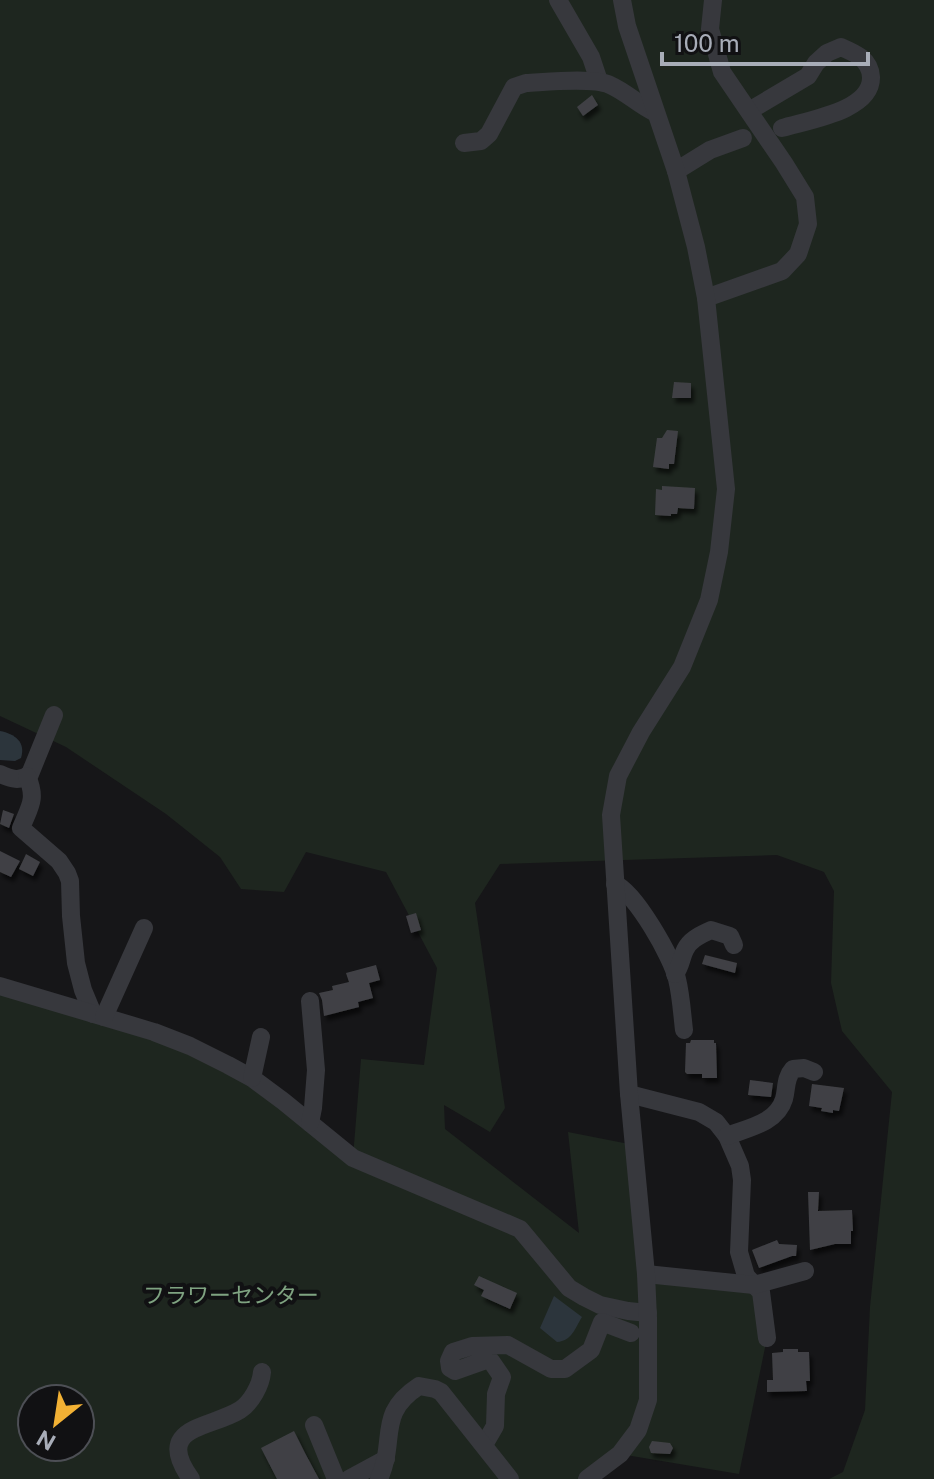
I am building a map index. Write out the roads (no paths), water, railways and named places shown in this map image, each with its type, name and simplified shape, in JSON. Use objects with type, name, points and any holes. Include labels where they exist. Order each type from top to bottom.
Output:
[{"type":"street","points":[[558,0],[591,57],[599,81]]},
{"type":"street","points":[[587,1479],[620,1454],[638,1430],[648,1400],[646,1274],[629,1094],[611,815],[618,776],[641,732],[682,667],[709,600],[719,552],[726,489],[706,298],[696,247],[676,171],[627,26],[622,0]]},
{"type":"street","points":[[706,298],[782,271],[798,254],[808,224],[805,197],[722,72],[710,29],[713,0]]},
{"type":"street","points":[[749,111],[808,76],[827,53],[841,47],[866,62],[871,71],[870,87],[857,104],[782,128]]},
{"type":"street","points":[[464,143],[481,141],[489,134],[514,87],[526,83],[599,81],[612,85],[654,112]]},
{"type":"street","points":[[676,171],[710,150],[743,138]]},
{"type":"street","points":[[0,774],[23,779],[33,771],[54,715]]},
{"type":"street","points":[[27,776],[33,789],[33,799],[21,828],[59,861],[67,873],[76,963],[83,990],[98,1015]]},
{"type":"street","points":[[615,884],[633,898],[672,962],[684,1030]]},
{"type":"street","points":[[98,1015],[144,928]]},
{"type":"street","points":[[675,974],[685,948],[694,938],[711,930],[730,936],[734,945]]},
{"type":"street","points":[[0,986],[154,1032],[190,1046],[252,1078],[353,1158],[520,1229],[569,1288],[584,1297],[600,1305],[648,1313]]},
{"type":"street","points":[[310,1001],[316,1070],[310,1123]]},
{"type":"street","points":[[252,1078],[261,1037]]},
{"type":"street","points":[[727,1136],[777,1114],[784,1102],[788,1074],[793,1069],[804,1068],[814,1072]]},
{"type":"street","points":[[629,1094],[699,1112],[716,1122],[727,1136],[740,1166],[742,1180],[739,1252],[746,1276],[761,1292],[767,1338]]},
{"type":"street","points":[[646,1274],[754,1285],[805,1271]]},
{"type":"street","points":[[484,1445],[495,1426],[496,1394],[502,1377],[491,1361],[486,1360],[455,1371],[450,1368],[449,1361],[453,1352],[472,1346],[508,1345],[556,1370],[565,1369],[591,1350],[602,1322],[631,1333]]},
{"type":"street","points":[[191,1479],[178,1457],[179,1444],[193,1428],[240,1410],[261,1381],[262,1372]]},
{"type":"street","points":[[379,1479],[386,1459],[394,1409],[402,1398],[419,1386],[441,1392],[510,1479]]},
{"type":"street","points":[[314,1425],[336,1479]]},
{"type":"street","points":[[349,1479],[386,1459]]},
{"type":"park label","name":"フラワーセンター","points":[[231,1295]]}]
